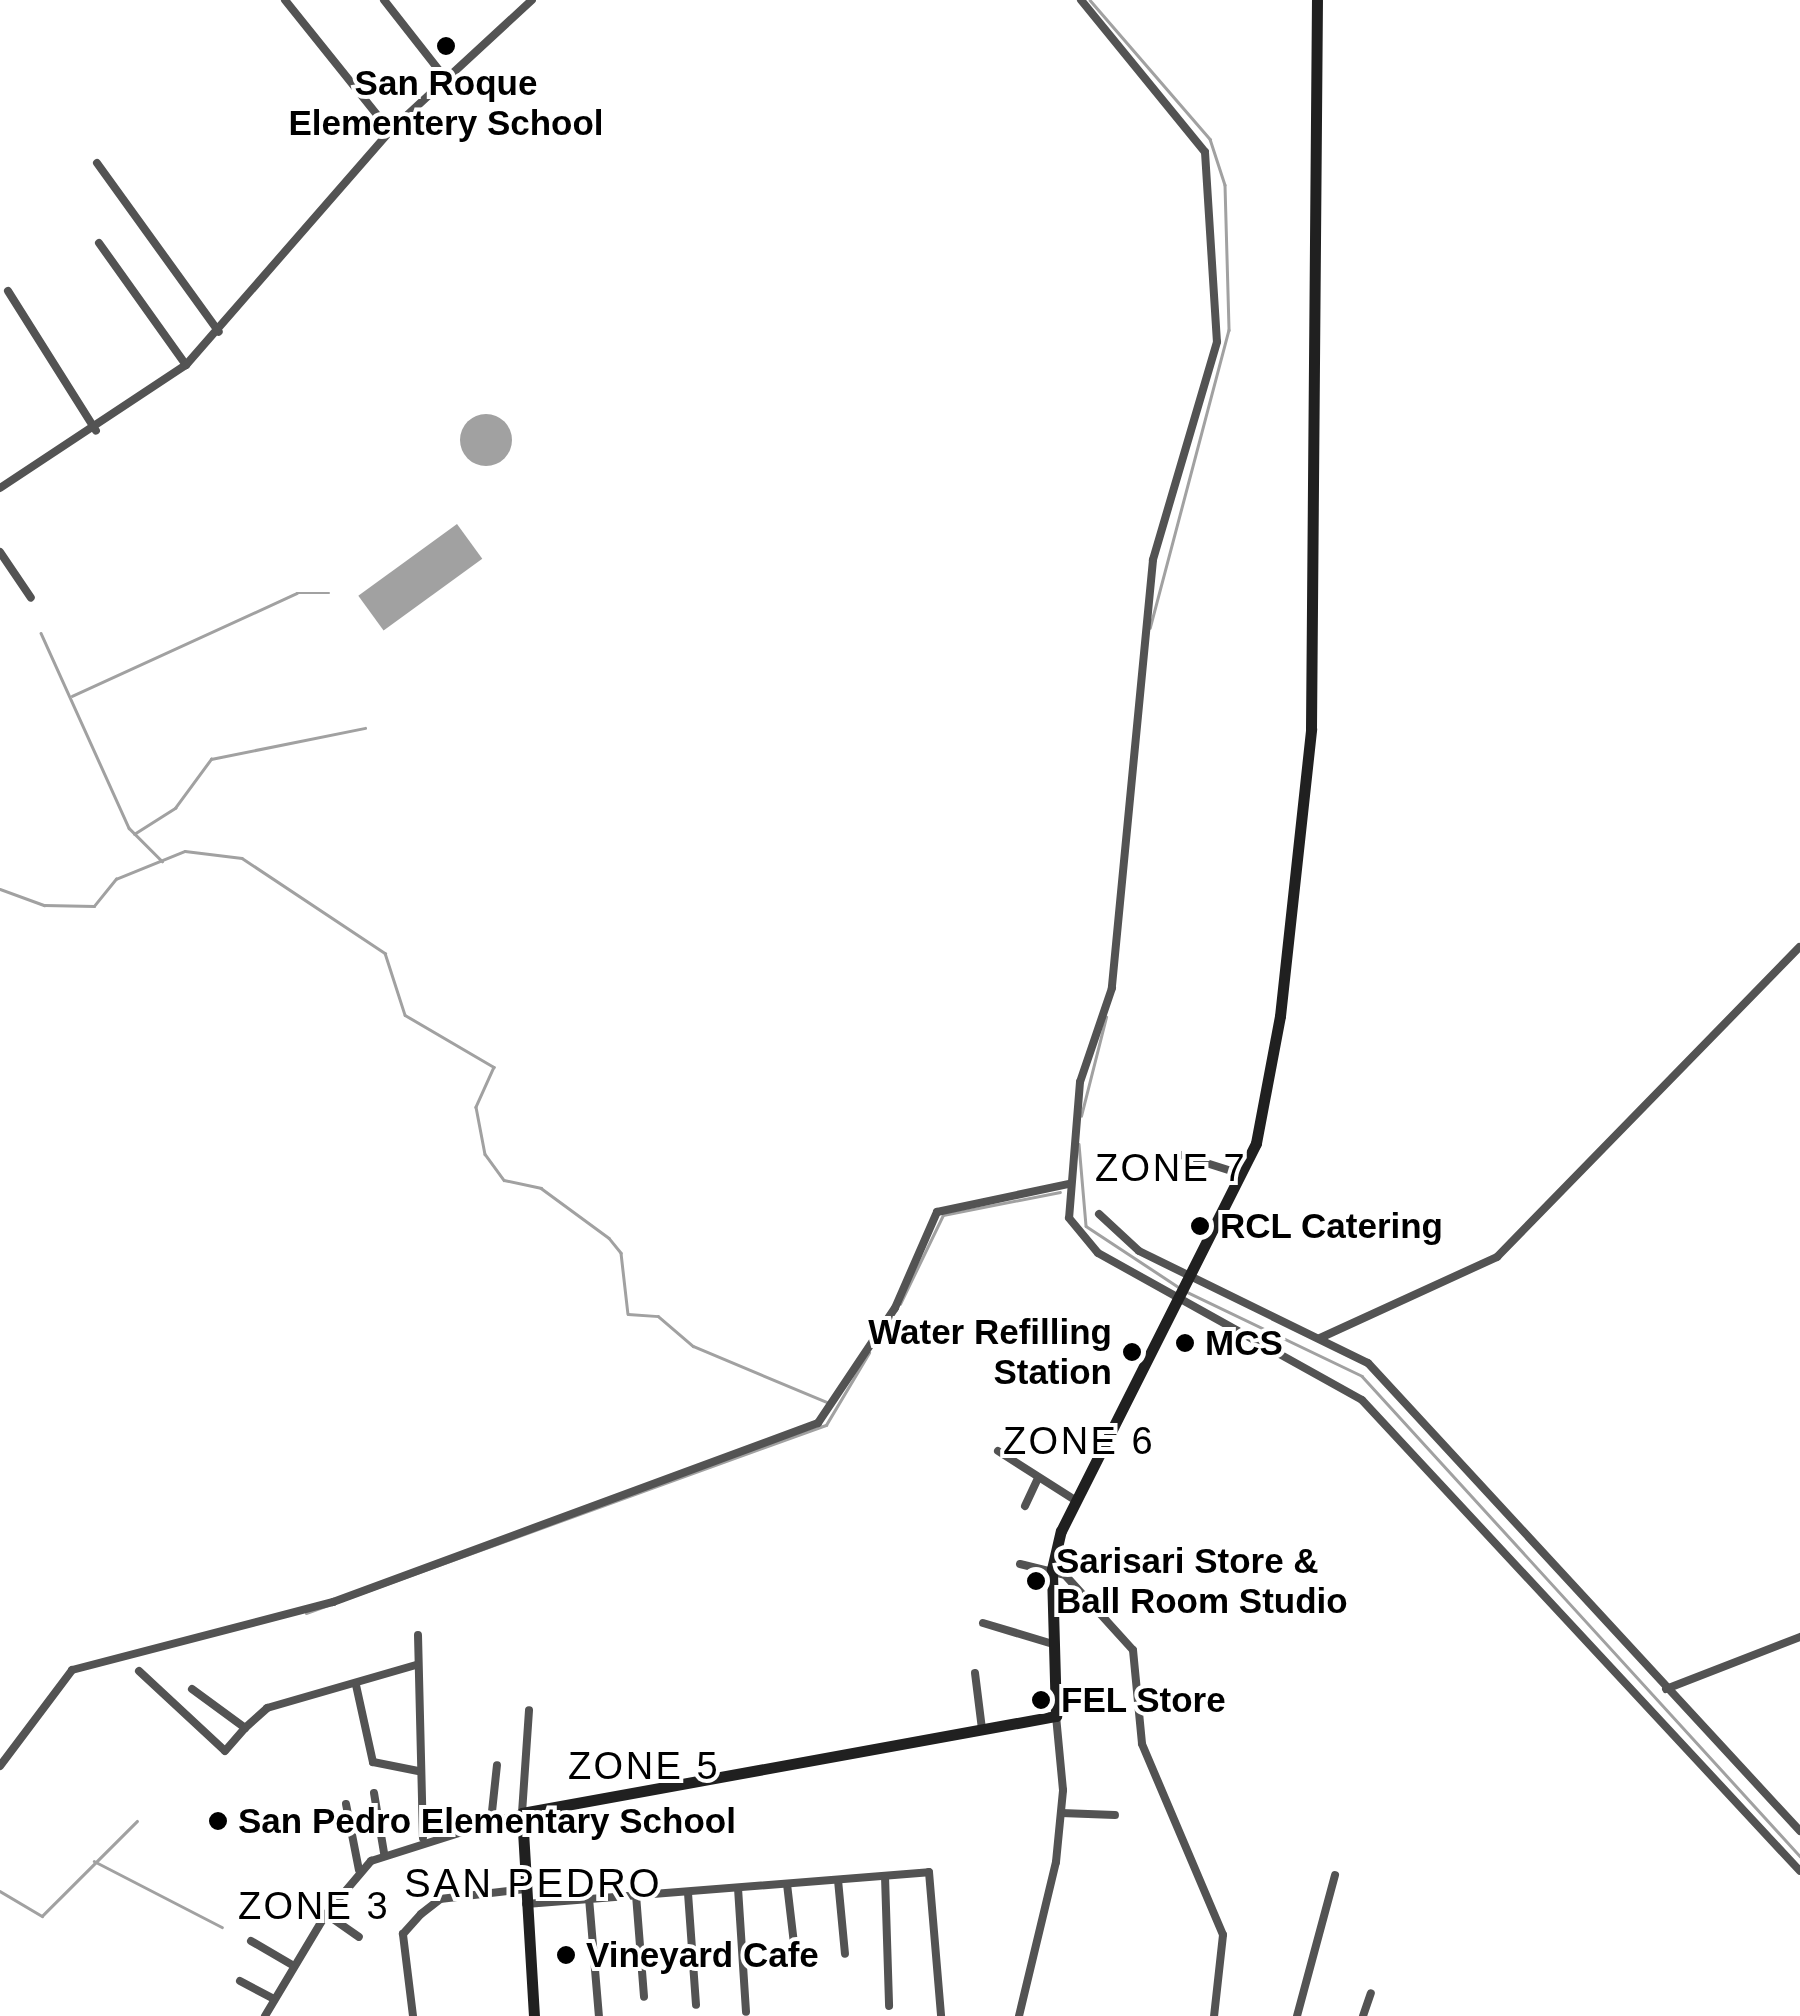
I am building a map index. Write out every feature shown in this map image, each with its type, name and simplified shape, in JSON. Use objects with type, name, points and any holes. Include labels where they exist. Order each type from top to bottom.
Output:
[{"type":"street","points":[[285,0],[390,131]]},
{"type":"street","points":[[384,0],[446,79]]},
{"type":"street","points":[[0,488],[96,431],[186,365],[220,332],[390,131],[532,0]]},
{"type":"street","points":[[1081,0],[1206,152],[1217,342],[1151,576],[1112,988],[1080,1082],[1069,1218],[1082,1240],[1184,1288],[1320,1338],[1368,1363],[1421,1415],[1666,1689],[1800,1831]]},
{"type":"street","points":[[1019,2016],[1061,1813],[1052,1569],[1074,1500],[1184,1288],[1264,1119],[1280,1016],[1311,729],[1318,0]]},
{"type":"street","points":[[97,163],[220,332]]},
{"type":"street","points":[[100,243],[186,365]]},
{"type":"street","points":[[8,291],[96,431]]},
{"type":"street","points":[[0,552],[31,598]]},
{"type":"street","points":[[1320,1338],[1497,1257],[1800,947]]},
{"type":"street","points":[[1178,1154],[1240,1174]]},
{"type":"street","points":[[0,1766],[72,1670],[348,1598],[829,1412],[901,1296],[937,1212],[1069,1184]]},
{"type":"street","points":[[1099,1214],[1118,1238],[1184,1288],[1362,1400],[1800,1871]]},
{"type":"street","points":[[998,1451],[1036,1480],[1074,1500]]},
{"type":"street","points":[[1025,1506],[1036,1480]]},
{"type":"street","points":[[1020,1564],[1052,1569],[1133,1650],[1142,1744],[1223,1935],[1214,2016]]},
{"type":"street","points":[[983,1623],[1053,1644]]},
{"type":"street","points":[[418,1635],[418,1771],[423,1838]]},
{"type":"street","points":[[1666,1689],[1800,1637]]},
{"type":"street","points":[[139,1671],[224,1750],[267,1708],[416,1665]]},
{"type":"street","points":[[976,1673],[982,1730]]},
{"type":"street","points":[[356,1685],[373,1762],[418,1771]]},
{"type":"street","points":[[192,1689],[245,1728]]},
{"type":"street","points":[[528,1710],[522,1813],[534,2016]]},
{"type":"street","points":[[265,2016],[326,1914],[359,1870],[384,1853],[423,1838],[522,1813],[1056,1716]]},
{"type":"street","points":[[491,1821],[497,1765]]},
{"type":"street","points":[[374,1793],[384,1853]]},
{"type":"street","points":[[346,1804],[359,1870]]},
{"type":"street","points":[[1061,1813],[1115,1815]]},
{"type":"street","points":[[526,1904],[929,1872],[934,1881],[941,2016]]},
{"type":"street","points":[[1297,2016],[1336,1875]]},
{"type":"street","points":[[885,1876],[889,2006]]},
{"type":"street","points":[[838,1880],[845,1954]]},
{"type":"street","points":[[787,1884],[796,1961]]},
{"type":"street","points":[[413,2016],[404,1934],[412,1924],[440,1899],[524,1888]]},
{"type":"street","points":[[738,1888],[746,2012]]},
{"type":"street","points":[[688,1893],[696,2005]]},
{"type":"street","points":[[636,1895],[644,1997]]},
{"type":"street","points":[[590,1898],[599,2016]]},
{"type":"street","points":[[326,1914],[360,1937]]},
{"type":"street","points":[[251,1941],[294,1966]]},
{"type":"street","points":[[240,1981],[274,2000]]},
{"type":"street","points":[[1363,2016],[1371,1993]]},
{"type":"shaded area","points":[[486,414],[504,422],[512,440],[504,458],[486,466],[468,458],[460,440],[468,422]]},
{"type":"shaded area","points":[[457,524],[482,559],[384,630],[358,596]]},
{"type":"waterway","points":[[1090,0],[1210,139],[1225,185],[1229,330],[1150,628]]},
{"type":"waterway","points":[[72,696],[297,593],[329,593]]},
{"type":"waterway","points":[[41,633],[129,828],[162,861]]},
{"type":"waterway","points":[[134,834],[175,808],[211,759],[365,728]]},
{"type":"waterway","points":[[0,889],[44,905],[94,906],[116,879],[185,851],[242,858],[385,953],[405,1015],[494,1067],[476,1107],[485,1154],[504,1180],[541,1188],[609,1238],[621,1253],[628,1314],[658,1316],[693,1346],[827,1402]]},
{"type":"waterway","points":[[1081,1116],[1106,1017]]},
{"type":"waterway","points":[[1079,1144],[1086,1226],[1180,1288]]},
{"type":"waterway","points":[[900,1304],[943,1215],[1060,1192]]},
{"type":"waterway","points":[[1187,1292],[1362,1376],[1800,1856]]},
{"type":"waterway","points":[[306,1613],[826,1425],[869,1353]]},
{"type":"waterway","points":[[0,1891],[42,1916],[137,1821]]},
{"type":"waterway","points":[[94,1861],[222,1927]]},
{"type":"place","name":"San Roque Elementery School","points":[[446,46]]},
{"type":"place","name":"RCL Catering","points":[[1200,1226]]},
{"type":"place","name":"MCS","points":[[1185,1343]]},
{"type":"place","name":"Water Refilling Station","points":[[1132,1352]]},
{"type":"place","name":"Sarisari Store & Ball Room Studio","points":[[1036,1581]]},
{"type":"place","name":"FEL Store","points":[[1041,1700]]},
{"type":"place","name":"San Pedro Elementary School","points":[[218,1821]]},
{"type":"place","name":"Vineyard Cafe","points":[[566,1955]]},
{"type":"district","name":"ZONE 7","points":[[1171,1169]]},
{"type":"district","name":"ZONE 6","points":[[1079,1442]]},
{"type":"district","name":"ZONE 5","points":[[644,1767]]},
{"type":"district","name":"SAN PEDRO","points":[[533,1883]]},
{"type":"district","name":"ZONE 3","points":[[314,1907]]}]
